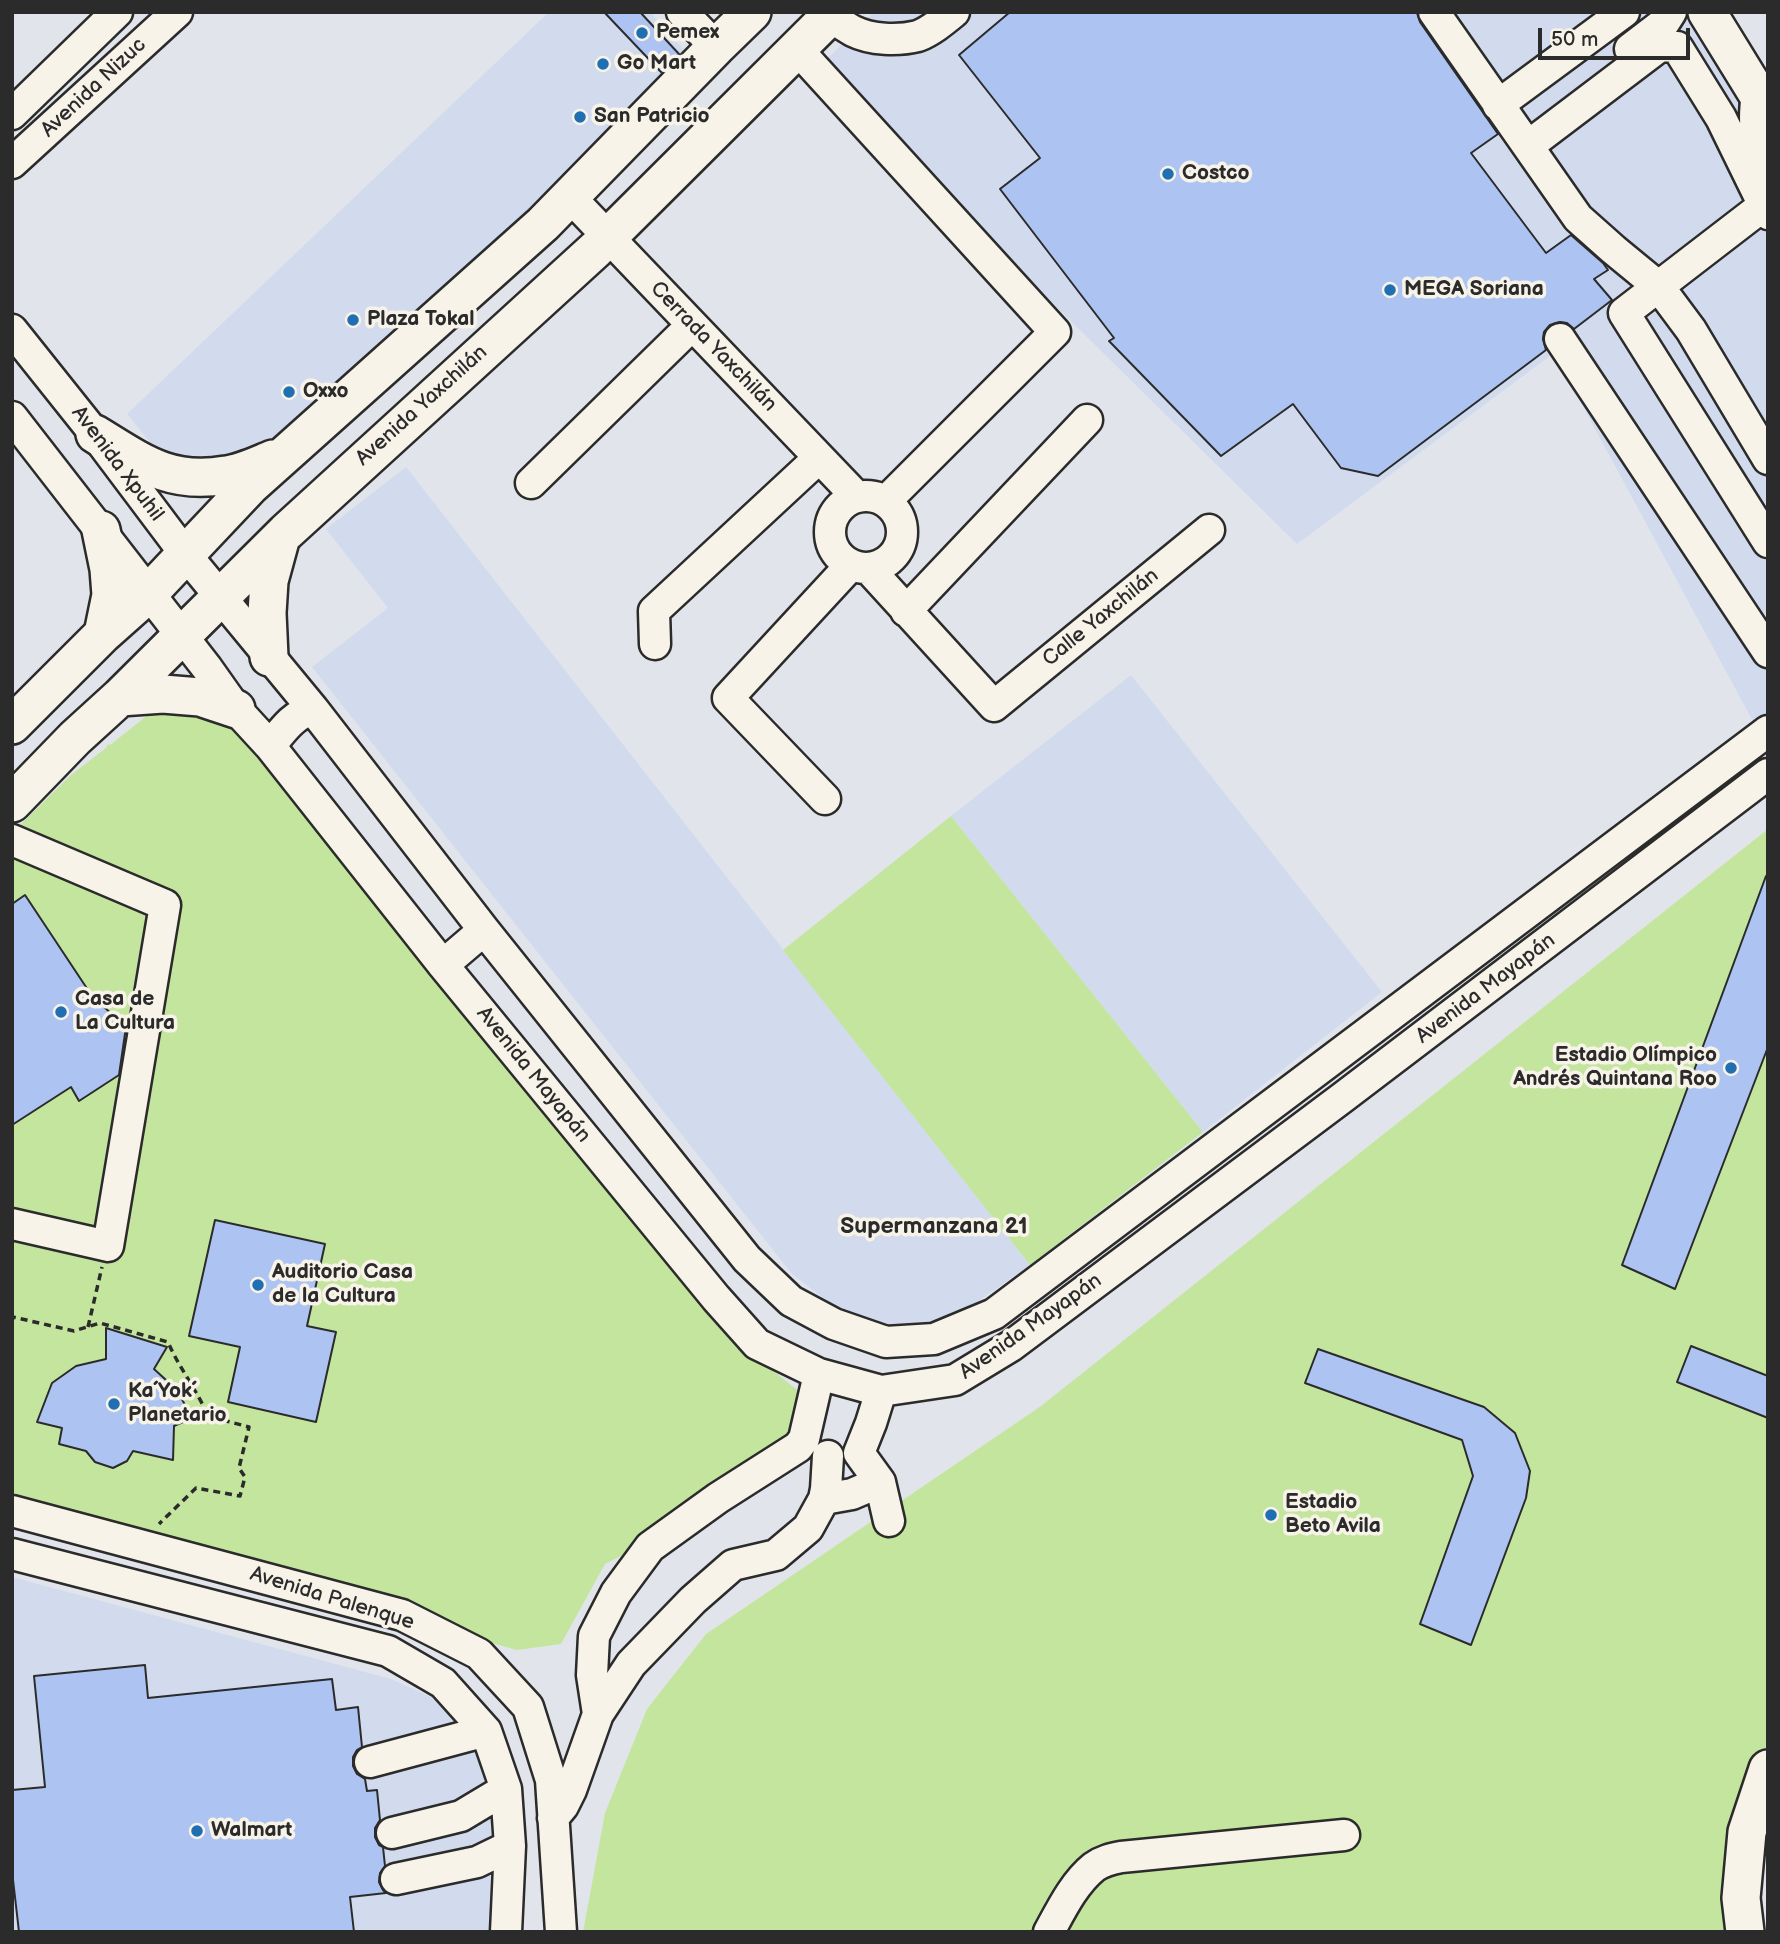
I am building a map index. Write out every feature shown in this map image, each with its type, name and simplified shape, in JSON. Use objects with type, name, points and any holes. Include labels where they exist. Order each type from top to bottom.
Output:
[{"type":"main road","points":[[12,725],[103,634],[148,594],[250,486],[564,203],[752,12]]},
{"type":"main road","name":"Avenida Yaxchilán","points":[[12,803],[283,534],[602,243],[797,49],[844,17]]},
{"type":"main road","points":[[1710,18],[1762,102]]},
{"type":"main road","points":[[95,434],[149,468],[189,478],[228,475],[287,454]]},
{"type":"main road","points":[[250,486],[252,499],[260,515],[283,534],[269,581],[267,613],[270,657]]},
{"type":"main road","points":[[101,530],[110,569],[111,596],[103,634]]},
{"type":"main road","points":[[120,697],[163,694],[200,697],[236,709]]},
{"type":"main road","points":[[37,699],[62,713],[75,738]]},
{"type":"main road","points":[[1740,1921],[1768,1769]]},
{"type":"street","name":"Avenida Nizuc","points":[[12,114],[117,12]]},
{"type":"street","name":"Avenida Nizuc","points":[[12,163],[177,12]]},
{"type":"street","points":[[682,12],[716,47]]},
{"type":"street","points":[[844,17],[871,37],[892,38],[917,36],[937,26],[954,12]]},
{"type":"street","points":[[1434,12],[1578,218],[1659,287],[1691,330],[1768,459]]},
{"type":"street","points":[[1498,105],[1624,12]]},
{"type":"street","points":[[1523,139],[1668,17],[1676,20],[1710,18]]},
{"type":"street","points":[[1523,139],[1660,46],[1677,47],[1721,118],[1765,210],[1624,313],[1768,542]]},
{"type":"street","points":[[797,49],[1055,332],[886,501]]},
{"type":"street","points":[[1762,102],[1754,117],[1755,134],[1768,165]]},
{"type":"street","name":"Cerrada Yaxchilán","points":[[564,203],[850,500]]},
{"type":"street","name":"Cerrada Yaxchilán","points":[[602,243],[681,336],[808,468],[850,500]]},
{"type":"street","name":"Avenida Xpuhil","points":[[12,330],[186,555],[222,597]]},
{"type":"street","points":[[531,483],[681,336]]},
{"type":"street","points":[[1560,339],[1768,652]]},
{"type":"street","points":[[12,416],[181,635]]},
{"type":"street","points":[[825,799],[728,698],[859,567],[886,563],[898,550],[903,532],[898,514],[886,501],[872,496],[850,500],[833,515],[829,529],[830,544],[838,557],[859,567],[906,611],[1087,420]]},
{"type":"street","points":[[655,644],[654,611],[808,468]]},
{"type":"street","name":"Calle Yaxchilán","points":[[906,611],[994,706],[1209,530]]},
{"type":"street","name":"Avenida Mayapán","points":[[222,597],[747,1259],[791,1301],[834,1325],[886,1342],[934,1339],[994,1314],[1768,730]]},
{"type":"street","name":"Avenida Mayapán","points":[[181,635],[236,709],[270,746],[443,965],[716,1298],[757,1344],[819,1374],[881,1391],[955,1380],[1011,1346],[1768,774]]},
{"type":"street","points":[[270,746],[291,721],[313,709]]},
{"type":"street","points":[[12,840],[165,905],[107,1245],[12,1224]]},
{"type":"street","points":[[443,965],[484,930]]},
{"type":"street","points":[[1444,974],[1467,1003]]},
{"type":"street","points":[[598,1714],[592,1675],[594,1636],[616,1593],[649,1547],[718,1498],[798,1447],[804,1439],[819,1374]]},
{"type":"street","points":[[859,1453],[872,1423],[881,1391]]},
{"type":"street","points":[[804,1439],[828,1456],[859,1453]]},
{"type":"street","points":[[859,1453],[880,1482],[889,1521]]},
{"type":"street","points":[[553,1818],[571,1790],[598,1714],[631,1664],[693,1600],[733,1565],[775,1555],[808,1528],[824,1499],[828,1456]]},
{"type":"street","points":[[824,1499],[852,1494],[880,1482]]},
{"type":"street","name":"Avenida Palenque","points":[[12,1511],[151,1539],[402,1615],[479,1654],[528,1707],[551,1780],[561,1932]]},
{"type":"street","points":[[140,1587],[151,1539]]},
{"type":"street","name":"Avenida Palenque","points":[[12,1554],[388,1651],[443,1683],[486,1731],[506,1789],[510,1846],[506,1932]]},
{"type":"street","points":[[370,1762],[486,1731]]},
{"type":"street","points":[[392,1833],[461,1816],[506,1789]]},
{"type":"street","points":[[1049,1932],[1082,1879],[1094,1867],[1106,1861],[1121,1857],[1344,1835]]},
{"type":"street","points":[[396,1879],[477,1862],[510,1846]]},
{"type":"path","points":[[88,1327],[107,1245]]},
{"type":"path","points":[[12,1321],[13,1317],[74,1331],[100,1323],[168,1342],[175,1360],[208,1416],[249,1427],[239,1468],[246,1477],[240,1496],[196,1488],[151,1539]]},
{"type":"shaded area","points":[[549,12],[650,12],[686,52],[262,489],[180,479],[127,414]]},
{"type":"shaded area","points":[[874,12],[1692,12],[1768,140],[1768,734],[1762,738],[1554,353],[1297,544],[816,70]]},
{"type":"shaded area","points":[[406,467],[1030,1265],[954,1318],[895,1326],[844,1314],[792,1274],[312,667],[388,608],[326,529]]},
{"type":"shaded area","points":[[1131,675],[1382,992],[1203,1132],[951,816]]},
{"type":"shaded area","name":"Walmart","points":[[12,1577],[391,1679],[431,1697],[466,1729],[493,1775],[502,1804],[496,1932],[12,1932]]},
{"type":"green space","points":[[198,710],[252,736],[695,1298],[727,1334],[806,1397],[791,1434],[655,1539],[605,1564],[561,1644],[517,1650],[12,1512],[12,833],[71,775],[149,714]]},
{"type":"green space","points":[[951,816],[1203,1132],[1030,1265],[783,950]]},
{"type":"green space","points":[[1768,829],[1768,1752],[1726,1932],[583,1932],[605,1813],[647,1709],[706,1634],[1041,1406]]},
{"type":"building","name":"Pemex","points":[[604,12],[640,12],[679,54],[661,72]]},
{"type":"building","points":[[1010,12],[1417,12],[1420,22],[1498,134],[1471,153],[1546,253],[1571,235],[1603,263],[1608,270],[1594,279],[1612,300],[1574,329],[1567,323],[1550,325],[1544,332],[1546,350],[1378,476],[1341,468],[1293,404],[1221,456],[1109,341],[1114,338],[1000,189],[1040,158],[959,55]]},
{"type":"building","points":[[1766,876],[1768,1047],[1675,1289],[1622,1265]]},
{"type":"building","name":"Casa de La Cultura","points":[[25,895],[92,996],[126,1027],[119,1075],[79,1101],[71,1087],[12,1125],[12,904]]},
{"type":"building","name":"Auditorio Casa de la Cultura","points":[[215,1220],[325,1244],[307,1326],[336,1332],[316,1422],[228,1402],[240,1347],[189,1336]]},
{"type":"building","name":"Ka´Yok´ Planetario","points":[[106,1328],[167,1347],[154,1369],[177,1390],[192,1418],[174,1426],[173,1460],[133,1451],[127,1461],[113,1468],[95,1462],[86,1451],[59,1444],[62,1428],[37,1422],[52,1383],[76,1366],[106,1359]]},
{"type":"building","points":[[1691,1346],[1768,1376],[1768,1418],[1677,1382]]},
{"type":"building","points":[[1318,1349],[1484,1407],[1515,1433],[1530,1471],[1526,1498],[1471,1645],[1420,1624],[1473,1476],[1462,1440],[1305,1383]]},
{"type":"building","name":"Walmart","points":[[145,1665],[148,1698],[332,1679],[336,1710],[358,1707],[362,1747],[353,1757],[353,1766],[357,1774],[365,1779],[367,1791],[377,1790],[380,1820],[375,1828],[375,1837],[383,1847],[385,1866],[380,1873],[379,1882],[386,1893],[350,1897],[354,1932],[19,1932],[12,1871],[12,1790],[45,1787],[34,1676]]},
{"type":"place","name":"Pemex","points":[[642,33]]},
{"type":"place","name":"Go Mart","points":[[603,64]]},
{"type":"place","name":"San Patricio","points":[[580,117]]},
{"type":"place","name":"Costco","points":[[1168,174]]},
{"type":"place","name":"MEGA Soriana","points":[[1390,290]]},
{"type":"place","name":"Plaza Tokal","points":[[353,320]]},
{"type":"place","name":"Oxxo","points":[[289,392]]},
{"type":"place","name":"Casa de La Cultura","points":[[61,1012]]},
{"type":"place","name":"Estadio Olímpico Andrés Quintana Roo","points":[[1731,1068]]},
{"type":"place","name":"Auditorio Casa de la Cultura","points":[[258,1285]]},
{"type":"place","name":"Ka´Yok´ Planetario","points":[[114,1404]]},
{"type":"place","name":"Estadio Beto Avila","points":[[1271,1515]]},
{"type":"place","name":"Walmart","points":[[197,1831]]},
{"type":"district","name":"Supermanzana 21","points":[[934,1227]]}]
